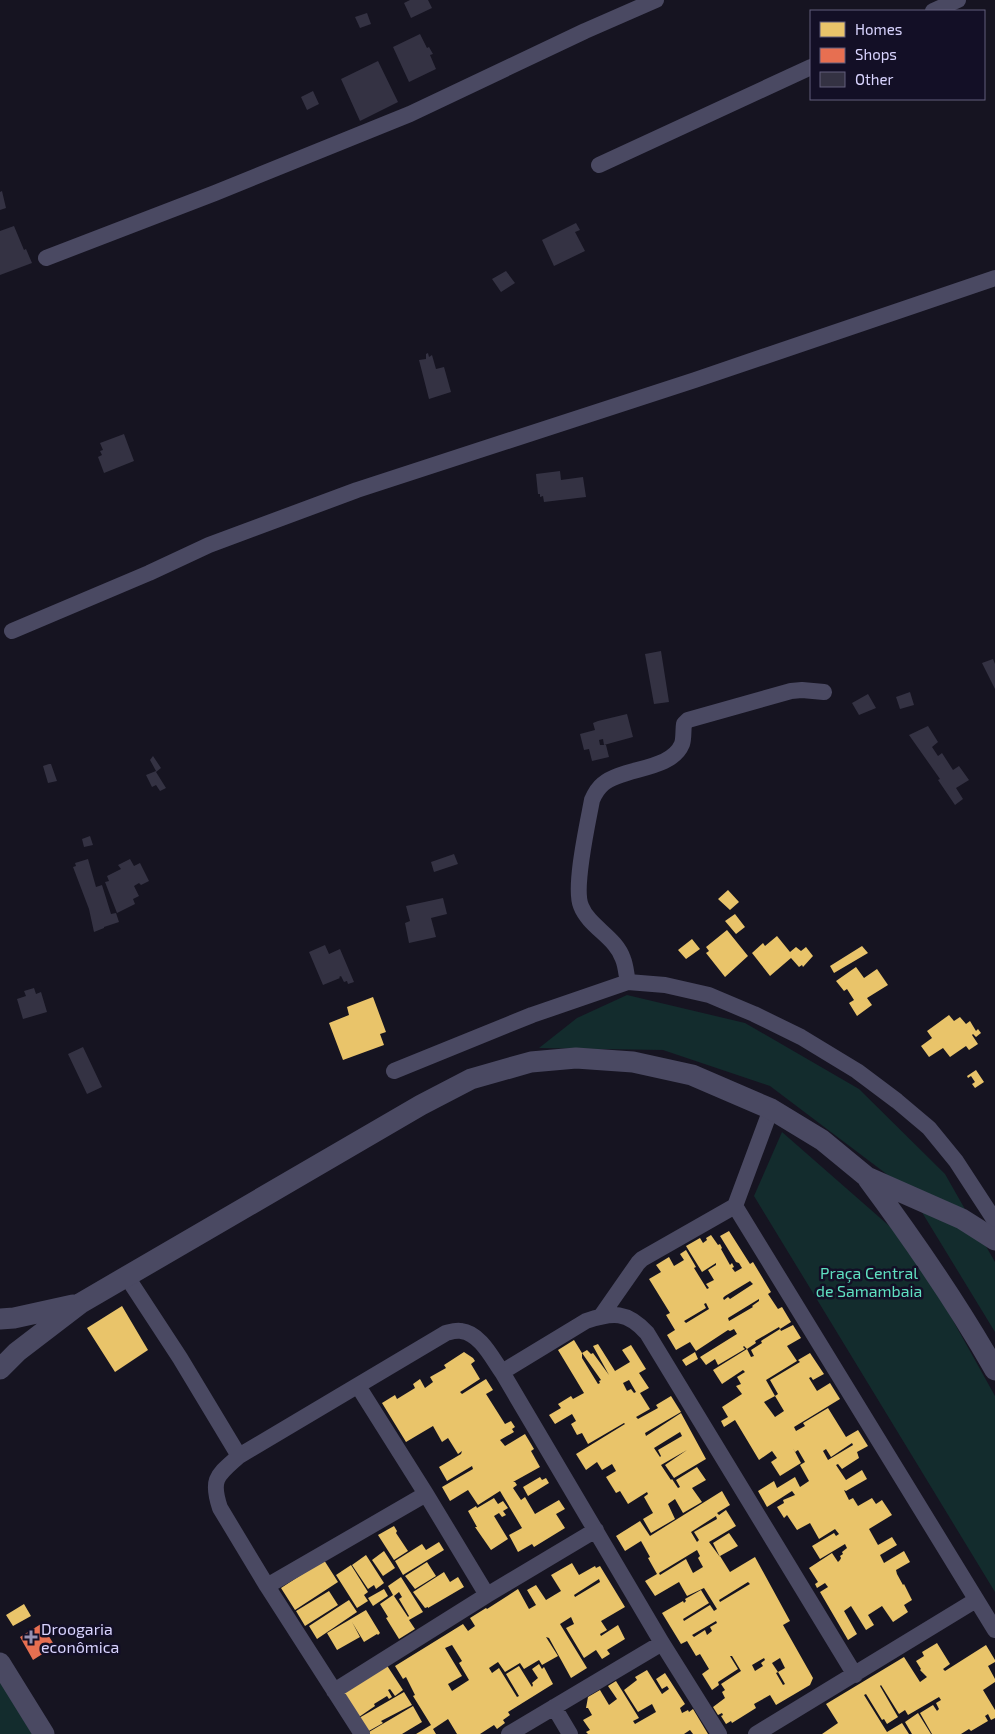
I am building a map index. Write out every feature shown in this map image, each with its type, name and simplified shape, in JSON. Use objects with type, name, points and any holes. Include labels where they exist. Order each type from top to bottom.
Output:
[{"type":"street","points":[[46,258],[215,193],[410,114],[656,0]]},
{"type":"street","points":[[935,10],[958,0]]},
{"type":"street","points":[[599,165],[810,67]]},
{"type":"street","points":[[12,630],[149,573],[209,545],[358,490],[686,383],[995,278]]},
{"type":"street","points":[[628,982],[623,958],[616,947],[586,915],[580,905],[578,896],[592,800],[596,790],[610,780],[671,758],[683,741],[684,724],[688,720],[790,691],[824,692]]},
{"type":"street","points":[[394,1071],[532,1015],[628,982],[665,985],[709,995],[801,1037],[857,1071],[929,1128],[956,1161],[995,1221]]},
{"type":"street","points":[[0,1369],[17,1352],[81,1304],[421,1105],[471,1079],[530,1062],[576,1058],[633,1062],[692,1075],[771,1109],[822,1140],[867,1177],[949,1293],[995,1370]]},
{"type":"street","points":[[601,1316],[642,1259],[735,1206],[771,1109]]},
{"type":"street","points":[[867,1177],[962,1219],[995,1240]]},
{"type":"street","points":[[735,1206],[995,1630]]},
{"type":"street","points":[[127,1277],[180,1358],[239,1456]]},
{"type":"street","points":[[0,1319],[14,1318],[81,1304]]},
{"type":"street","points":[[502,1372],[586,1321],[601,1316],[617,1314],[628,1317],[638,1323],[647,1333],[855,1675]]},
{"type":"street","points":[[362,1734],[267,1586],[220,1508],[216,1494],[216,1484],[220,1474],[239,1456],[446,1333],[460,1331],[470,1334],[480,1342],[502,1372],[662,1643],[720,1734]]},
{"type":"street","points":[[358,1386],[487,1595]]},
{"type":"street","points":[[267,1586],[426,1494]]},
{"type":"street","points":[[334,1691],[487,1595],[596,1530]]},
{"type":"street","points":[[756,1734],[976,1600]]},
{"type":"street","points":[[509,1734],[662,1643]]},
{"type":"street","points":[[0,1663],[44,1734]]},
{"type":"street","points":[[554,1707],[570,1734]]},
{"type":"green space","points":[[627,995],[745,1023],[859,1089],[945,1174],[995,1262],[995,1332],[909,1191],[770,1086],[663,1050],[539,1048],[577,1018]]},
{"type":"green space","name":"Praça Central de Samambaia","points":[[782,1132],[911,1245],[995,1396],[995,1592],[754,1196]]},
{"type":"green space","points":[[0,1681],[32,1734],[0,1734]]},
{"type":"building: Homes","points":[[728,890],[739,902],[730,910],[718,899]]},
{"type":"building: Homes","points":[[735,914],[745,927],[736,934],[725,921]]},
{"type":"building: Homes","points":[[727,930],[748,956],[725,977],[706,953],[709,951],[706,947]]},
{"type":"building: Homes","points":[[777,936],[790,952],[796,947],[801,951],[806,947],[813,956],[803,967],[802,965],[799,967],[791,958],[770,976],[752,953],[763,943],[765,946]]},
{"type":"building: Homes","points":[[692,939],[700,949],[686,959],[678,950]]},
{"type":"building: Homes","points":[[862,946],[868,953],[834,973],[830,966]]},
{"type":"building: Homes","points":[[856,967],[864,978],[877,969],[888,985],[867,998],[872,1005],[857,1016],[849,1003],[854,1000],[847,989],[844,991],[836,981]]},
{"type":"building: Homes","points":[[373,997],[386,1032],[380,1034],[384,1045],[343,1060],[329,1023],[349,1015],[347,1007]]},
{"type":"building: Homes","points":[[949,1015],[954,1021],[960,1017],[966,1024],[970,1021],[976,1031],[978,1029],[981,1033],[976,1037],[972,1035],[978,1044],[969,1050],[966,1046],[950,1057],[943,1048],[929,1057],[921,1046],[932,1038],[927,1031]]},
{"type":"building: Homes","points":[[976,1070],[984,1082],[975,1088],[972,1084],[975,1082],[971,1076],[968,1078],[967,1076]]},
{"type":"building: Homes","points":[[729,1231],[750,1264],[753,1262],[771,1292],[768,1294],[778,1309],[782,1307],[791,1322],[755,1341],[756,1343],[747,1349],[744,1346],[745,1349],[718,1365],[715,1359],[706,1365],[700,1357],[737,1334],[734,1329],[728,1330],[696,1351],[690,1342],[676,1350],[667,1335],[675,1330],[666,1315],[670,1313],[649,1279],[661,1272],[656,1265],[669,1257],[674,1266],[684,1260],[680,1254],[686,1250],[696,1267],[694,1268],[707,1289],[709,1288],[706,1284],[714,1280],[708,1270],[716,1265],[716,1263],[702,1272],[686,1246],[700,1238],[703,1243],[711,1235],[718,1245],[720,1244],[730,1265],[732,1263],[734,1267],[732,1268],[735,1272],[742,1268],[736,1262],[720,1236]],"holes":[[[750,1281],[753,1284],[730,1299],[728,1297],[724,1300],[725,1296]],[[759,1299],[753,1307],[729,1321],[728,1318]],[[706,1303],[709,1309],[686,1323],[684,1321],[706,1308],[704,1304]]]},
{"type":"building: Homes","points":[[122,1306],[148,1350],[115,1372],[87,1328]]},
{"type":"building: Homes","points":[[793,1325],[801,1338],[787,1346],[797,1361],[766,1380],[775,1396],[778,1394],[770,1380],[800,1362],[798,1360],[810,1353],[824,1374],[813,1380],[811,1377],[809,1378],[817,1391],[830,1383],[840,1399],[794,1427],[796,1431],[805,1426],[803,1423],[828,1408],[846,1437],[858,1430],[868,1446],[857,1452],[859,1458],[842,1469],[838,1464],[836,1465],[846,1480],[862,1470],[867,1479],[846,1491],[844,1490],[849,1500],[853,1498],[858,1506],[872,1498],[876,1504],[882,1500],[892,1515],[869,1529],[878,1545],[892,1537],[897,1545],[880,1555],[884,1563],[904,1551],[910,1562],[896,1570],[912,1600],[904,1605],[908,1612],[893,1622],[882,1606],[868,1615],[874,1625],[866,1630],[851,1606],[844,1611],[857,1634],[848,1640],[820,1592],[828,1587],[825,1583],[817,1588],[815,1584],[818,1582],[809,1568],[832,1553],[838,1562],[840,1560],[842,1552],[847,1548],[845,1544],[820,1559],[812,1546],[834,1533],[836,1536],[839,1534],[835,1529],[819,1539],[810,1523],[797,1530],[787,1515],[784,1518],[777,1507],[784,1503],[783,1500],[795,1495],[792,1491],[767,1507],[758,1491],[774,1481],[777,1488],[795,1477],[800,1487],[809,1481],[800,1465],[805,1462],[798,1450],[795,1452],[801,1463],[780,1476],[771,1462],[777,1458],[772,1451],[759,1460],[735,1420],[724,1427],[721,1421],[728,1417],[722,1407],[742,1394],[736,1386],[741,1384],[737,1377],[745,1372],[743,1370],[722,1384],[713,1370],[747,1349],[751,1357],[754,1356],[751,1350],[762,1343],[761,1341],[780,1329],[781,1331]],"holes":[[[775,1396],[784,1411],[775,1417],[764,1402]],[[852,1443],[853,1445],[828,1460],[823,1451],[826,1449],[831,1457]]]},
{"type":"building: Homes","points":[[574,1340],[582,1353],[587,1350],[591,1354],[593,1353],[609,1375],[593,1346],[598,1344],[615,1371],[630,1362],[622,1350],[631,1345],[646,1369],[639,1373],[649,1388],[640,1393],[650,1409],[636,1417],[638,1419],[658,1408],[656,1405],[671,1396],[681,1412],[645,1433],[646,1436],[681,1413],[706,1459],[674,1478],[665,1465],[687,1450],[661,1465],[678,1488],[680,1487],[676,1480],[697,1467],[706,1480],[692,1488],[702,1502],[683,1513],[675,1499],[668,1504],[675,1519],[651,1533],[643,1519],[653,1513],[644,1497],[648,1494],[647,1492],[628,1504],[620,1491],[616,1493],[606,1477],[616,1471],[612,1464],[602,1470],[597,1462],[586,1470],[576,1454],[625,1424],[588,1444],[582,1433],[577,1435],[571,1424],[576,1421],[572,1414],[555,1424],[549,1415],[561,1408],[558,1404],[571,1396],[573,1399],[584,1393],[558,1350]],"holes":[[[582,1353],[601,1380],[598,1384],[582,1358]],[[629,1380],[636,1392],[634,1393],[631,1389],[627,1391],[623,1383]],[[680,1432],[682,1436],[658,1450],[660,1457],[654,1448]]]},
{"type":"building: Homes","points":[[464,1352],[475,1361],[471,1364],[480,1379],[460,1392],[462,1394],[486,1379],[493,1390],[486,1394],[505,1424],[511,1421],[515,1427],[512,1429],[514,1432],[500,1440],[505,1446],[525,1434],[534,1449],[531,1451],[540,1467],[513,1482],[517,1485],[513,1488],[521,1500],[525,1497],[535,1514],[559,1500],[565,1509],[556,1514],[565,1528],[534,1547],[532,1544],[518,1552],[509,1535],[522,1528],[500,1491],[478,1505],[468,1490],[450,1501],[442,1487],[473,1469],[472,1466],[447,1481],[439,1467],[461,1454],[462,1451],[458,1454],[448,1438],[442,1442],[433,1426],[406,1442],[382,1403],[395,1395],[397,1399],[415,1388],[413,1384],[420,1379],[425,1388],[433,1382],[430,1377],[446,1368],[444,1365]]},
{"type":"building: Homes","points":[[695,1352],[698,1359],[686,1366],[682,1360]]},
{"type":"building: Homes","points":[[540,1477],[542,1480],[546,1478],[549,1483],[528,1496],[523,1487]]},
{"type":"building: Homes","points":[[722,1491],[730,1505],[717,1513],[719,1515],[726,1510],[736,1526],[709,1542],[720,1557],[713,1543],[729,1533],[738,1546],[720,1556],[730,1572],[755,1557],[790,1621],[783,1625],[813,1678],[810,1685],[776,1705],[770,1695],[754,1704],[756,1708],[732,1723],[731,1721],[726,1724],[721,1716],[723,1715],[722,1713],[718,1715],[713,1707],[725,1698],[722,1692],[725,1690],[721,1684],[741,1671],[732,1656],[730,1656],[738,1669],[718,1682],[719,1685],[712,1690],[702,1674],[709,1669],[700,1654],[696,1656],[687,1641],[681,1644],[662,1613],[683,1601],[684,1603],[685,1599],[701,1590],[709,1603],[683,1619],[684,1621],[710,1605],[714,1611],[717,1609],[704,1588],[687,1596],[679,1582],[655,1596],[645,1581],[657,1574],[641,1541],[625,1551],[616,1536],[640,1521],[650,1536]],"holes":[[[716,1516],[717,1519],[694,1532],[699,1540],[697,1542],[691,1532]],[[697,1550],[700,1556],[698,1558],[703,1567],[693,1573],[686,1559],[660,1575],[659,1573]],[[748,1582],[750,1584],[720,1602],[719,1600]],[[716,1621],[717,1623],[710,1627],[712,1631],[707,1635],[705,1630],[694,1637],[692,1635]],[[764,1658],[765,1660],[761,1663],[763,1666],[755,1671],[752,1665]],[[780,1658],[785,1668],[778,1672],[772,1663]],[[778,1672],[785,1684],[783,1685],[776,1673]]]},
{"type":"building: Homes","points":[[494,1498],[498,1504],[503,1501],[508,1508],[503,1511],[506,1515],[502,1517],[499,1513],[494,1516],[508,1539],[491,1550],[475,1527],[477,1527],[468,1511]]},
{"type":"building: Homes","points":[[394,1526],[397,1531],[396,1533],[408,1551],[394,1560],[378,1535]]},
{"type":"building: Homes","points":[[439,1542],[444,1550],[403,1575],[395,1561],[422,1544],[426,1550]]},
{"type":"building: Homes","points":[[384,1551],[395,1568],[383,1576],[372,1560]]},
{"type":"building: Homes","points":[[366,1555],[384,1583],[376,1589],[374,1585],[368,1589],[352,1565]]},
{"type":"building: Homes","points":[[324,1560],[338,1582],[295,1610],[281,1588]]},
{"type":"building: Homes","points":[[427,1562],[436,1576],[415,1589],[405,1576]]},
{"type":"building: Homes","points":[[572,1563],[579,1575],[595,1566],[596,1568],[600,1566],[625,1607],[601,1621],[607,1630],[600,1634],[601,1636],[618,1625],[625,1639],[607,1650],[610,1654],[602,1659],[596,1650],[584,1658],[566,1628],[574,1624],[571,1617],[560,1624],[587,1668],[571,1678],[549,1638],[546,1637],[558,1656],[542,1665],[539,1660],[524,1669],[520,1663],[505,1672],[498,1662],[489,1668],[492,1673],[499,1668],[517,1697],[519,1696],[506,1674],[519,1666],[532,1687],[532,1683],[538,1678],[532,1669],[539,1664],[542,1669],[544,1667],[553,1684],[508,1712],[510,1715],[503,1720],[505,1723],[497,1729],[494,1725],[480,1734],[457,1734],[448,1719],[433,1729],[436,1734],[416,1734],[431,1725],[413,1696],[415,1695],[406,1677],[403,1679],[395,1666],[463,1624],[468,1631],[475,1626],[470,1618],[518,1589],[529,1609],[536,1605],[527,1590],[536,1585],[546,1600],[561,1591],[551,1575]],"holes":[[[599,1579],[600,1582],[575,1597],[574,1595]],[[452,1645],[462,1661],[459,1663],[469,1680],[452,1691],[448,1684],[462,1676],[445,1648]]]},
{"type":"building: Homes","points":[[351,1565],[368,1592],[364,1595],[368,1601],[357,1608],[336,1575]]},
{"type":"building: Homes","points":[[444,1572],[450,1582],[458,1577],[464,1587],[425,1608],[413,1592]]},
{"type":"building: Homes","points":[[401,1577],[423,1612],[409,1620],[415,1629],[399,1639],[380,1604],[393,1595],[388,1586]],"holes":[[[399,1592],[402,1597],[399,1599],[408,1617],[394,1596]]]},
{"type":"building: Homes","points":[[384,1589],[388,1596],[373,1606],[368,1598]]},
{"type":"building: Homes","points":[[329,1591],[338,1605],[305,1626],[296,1611]]},
{"type":"building: Homes","points":[[349,1600],[357,1612],[317,1639],[309,1626]]},
{"type":"building: Homes","points":[[24,1604],[31,1616],[13,1626],[6,1615]]},
{"type":"building: Homes","points":[[366,1610],[380,1633],[364,1642],[352,1622],[360,1637],[337,1650],[327,1633]]},
{"type":"building: Homes","points":[[937,1643],[950,1664],[943,1669],[945,1671],[986,1645],[995,1660],[995,1662],[988,1666],[995,1682],[983,1690],[995,1710],[995,1718],[991,1720],[988,1714],[985,1716],[988,1721],[971,1731],[969,1729],[961,1734],[932,1734],[920,1713],[933,1705],[937,1711],[939,1709],[936,1703],[941,1700],[939,1697],[908,1715],[905,1710],[899,1714],[881,1685],[898,1717],[887,1724],[884,1719],[882,1720],[866,1694],[864,1695],[887,1732],[902,1723],[909,1734],[822,1734],[838,1723],[826,1704],[904,1657],[920,1682],[927,1677],[920,1670],[916,1661],[924,1656],[922,1652]]},
{"type":"building: Homes","points":[[386,1664],[403,1690],[395,1696],[390,1689],[388,1690],[392,1697],[389,1699],[387,1696],[359,1717],[341,1690]]},
{"type":"building: Homes","points":[[647,1670],[662,1694],[669,1689],[667,1686],[662,1689],[656,1679],[665,1673],[685,1704],[680,1708],[682,1713],[693,1709],[708,1734],[693,1734],[690,1730],[684,1734],[588,1734],[586,1732],[590,1730],[583,1720],[592,1715],[588,1708],[586,1708],[588,1697],[600,1690],[609,1705],[617,1699],[608,1686],[616,1681],[639,1718],[633,1721],[635,1724],[656,1712],[652,1704],[638,1712],[624,1690],[637,1680],[635,1677]]},
{"type":"building: Homes","points":[[404,1692],[412,1705],[381,1721],[383,1723],[367,1732],[359,1718]]},
{"type":"building: Homes","points":[[413,1706],[422,1722],[402,1734],[370,1734],[369,1732]]},
{"type":"building: Homes","points":[[918,1713],[931,1734],[912,1734],[905,1722]]},
{"type":"building: Shops","points":[[41,1624],[55,1646],[33,1660],[20,1637]]},
{"type":"building: Other","points":[[410,0],[428,0],[432,8],[411,18],[404,3]]},
{"type":"building: Other","points":[[367,13],[371,24],[360,28],[355,17]]},
{"type":"building: Other","points":[[420,34],[427,48],[429,47],[433,54],[430,55],[436,69],[409,82],[393,47]]},
{"type":"building: Other","points":[[378,61],[398,102],[360,121],[341,79]]},
{"type":"building: Other","points":[[313,91],[319,104],[307,110],[301,97]]},
{"type":"building: Other","points":[[2,191],[6,208],[0,210],[0,192]]},
{"type":"building: Other","points":[[576,223],[580,230],[575,232],[585,251],[554,266],[542,240]]},
{"type":"building: Other","points":[[14,226],[24,250],[26,249],[32,263],[0,275],[0,231]]},
{"type":"building: Other","points":[[506,271],[515,283],[501,292],[492,279]]},
{"type":"building: Other","points":[[428,353],[429,357],[432,355],[436,369],[444,367],[451,392],[429,399],[419,360],[426,359],[426,354]]},
{"type":"building: Other","points":[[124,434],[134,461],[104,473],[98,457],[102,455],[100,451],[103,450],[100,443]]},
{"type":"building: Other","points":[[560,471],[561,480],[583,477],[586,497],[544,502],[543,496],[540,497],[540,494],[538,494],[536,474]]},
{"type":"building: Other","points":[[661,651],[669,702],[654,704],[645,654]]},
{"type":"building: Other","points":[[993,659],[995,664],[995,689],[982,663]]},
{"type":"building: Other","points":[[910,692],[914,705],[900,709],[896,697]]},
{"type":"building: Other","points":[[868,694],[876,708],[859,715],[852,703]]},
{"type":"building: Other","points":[[627,714],[633,737],[604,745],[606,745],[609,757],[592,761],[589,749],[584,750],[580,734],[595,730],[593,723]],"holes":[[[603,739],[604,745],[600,745],[599,740]]]},
{"type":"building: Other","points":[[928,726],[938,742],[932,747],[938,756],[942,753],[953,770],[959,766],[969,780],[956,788],[963,799],[955,805],[938,780],[940,779],[909,735]]},
{"type":"building: Other","points":[[153,756],[161,768],[156,772],[166,788],[160,791],[156,785],[152,787],[146,775],[156,771],[150,760]]},
{"type":"building: Other","points":[[51,764],[57,781],[48,783],[43,766]]},
{"type":"building: Other","points":[[90,836],[93,845],[84,847],[82,839]]},
{"type":"building: Other","points":[[454,854],[458,864],[434,872],[431,862]]},
{"type":"building: Other","points":[[88,859],[96,887],[102,885],[111,914],[116,913],[119,922],[94,932],[89,909],[73,867],[76,866],[75,863]]},
{"type":"building: Other","points":[[130,859],[134,866],[140,863],[149,881],[134,886],[139,896],[133,899],[135,904],[117,913],[105,882],[109,881],[107,876],[121,869],[118,865]]},
{"type":"building: Other","points":[[443,898],[447,914],[431,918],[436,937],[409,943],[405,923],[410,921],[406,906]]},
{"type":"building: Other","points":[[325,945],[329,954],[340,949],[354,982],[348,984],[347,981],[344,982],[341,976],[323,985],[309,952]]},
{"type":"building: Other","points":[[34,988],[36,994],[41,992],[47,1012],[23,1019],[17,999],[26,996],[24,991]]},
{"type":"building: Other","points":[[83,1047],[102,1087],[87,1094],[68,1054]]},
{"type":"place","name":"Droogaria econômica","points":[[31,1637]]}]
